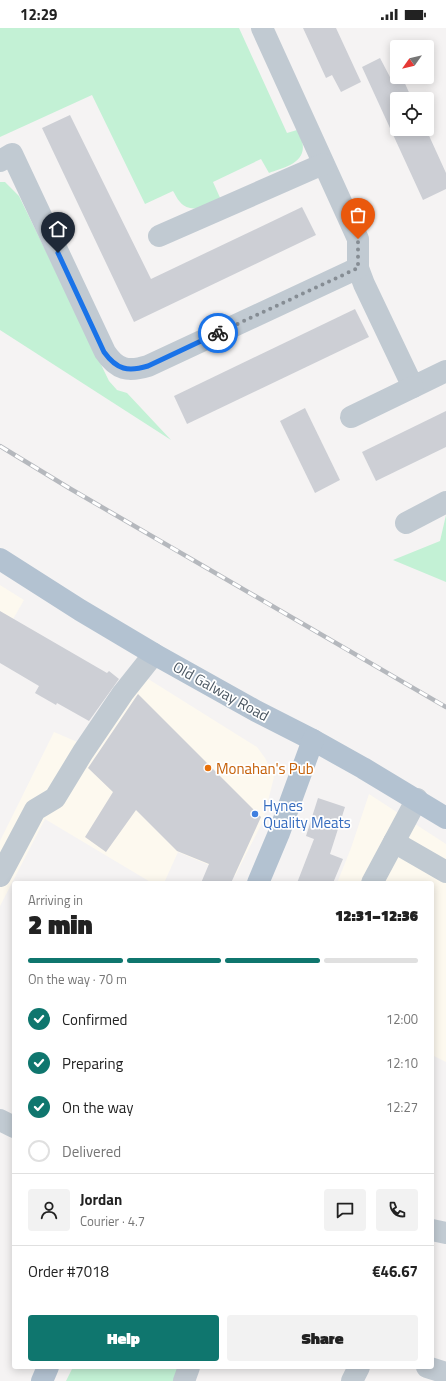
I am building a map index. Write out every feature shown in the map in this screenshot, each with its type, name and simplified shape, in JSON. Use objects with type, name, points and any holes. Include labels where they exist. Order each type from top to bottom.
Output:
[{"type":"main road","name":"Old Galway Road","points":[[0,559],[80,610],[154,654],[256,711],[313,740],[416,799],[446,818]]},
{"type":"main road","points":[[259,881],[279,833],[313,740]]},
{"type":"main road","points":[[42,1381],[47,1369]]},
{"type":"street","points":[[262,28],[358,239],[358,268],[364,284],[413,387]]},
{"type":"street","points":[[0,161],[12,154],[104,352],[116,365],[124,368],[139,369],[148,366],[358,268]]},
{"type":"street","points":[[159,236],[323,164]]},
{"type":"street","points":[[352,417],[446,371]]},
{"type":"street","points":[[406,523],[446,502]]},
{"type":"street","points":[[0,876],[35,810],[55,798],[83,752],[123,693],[154,654]]},
{"type":"street","points":[[373,881],[416,799]]},
{"type":"street","points":[[394,842],[446,872]]},
{"type":"street","points":[[0,1120],[12,1126]]},
{"type":"street","points":[[434,1230],[446,1233]]},
{"type":"street","points":[[184,1381],[188,1369]]},
{"type":"street","points":[[352,1381],[357,1369]]},
{"type":"street","points":[[432,1369],[446,1374]]},
{"type":"shaded area","points":[[0,585],[24,600],[0,642]]},
{"type":"shaded area","points":[[137,672],[257,747],[265,758],[274,777],[263,821],[235,876],[178,852],[165,881],[149,881],[45,819],[0,906],[0,841],[54,732],[82,744]]},
{"type":"shaded area","points":[[369,794],[446,844],[446,1062],[434,1056],[434,881],[338,881],[351,848]]},
{"type":"green space","points":[[0,28],[239,28],[287,133],[297,130],[299,134],[303,148],[301,155],[293,163],[269,173],[261,159],[213,182],[221,200],[200,208],[189,208],[184,206],[173,191],[145,204],[92,95],[0,137]]},
{"type":"green space","points":[[0,182],[5,182],[19,196],[109,381],[117,390],[127,393],[171,440],[0,330]]},
{"type":"green space","points":[[446,515],[446,582],[393,560],[440,541]]},
{"type":"green space","points":[[72,1369],[178,1369],[173,1381],[66,1381]]},
{"type":"building","points":[[303,28],[336,28],[361,82],[341,92],[332,75],[326,78]]},
{"type":"building","points":[[380,58],[390,77],[390,84],[405,84],[409,92],[390,92],[390,128],[362,67]]},
{"type":"building","points":[[70,115],[151,279],[302,207],[316,235],[134,322],[42,128]]},
{"type":"building","points":[[394,136],[429,136],[446,173],[446,189],[423,200]]},
{"type":"building","points":[[355,309],[369,337],[187,424],[174,396]]},
{"type":"building","points":[[305,408],[340,480],[315,493],[280,421]]},
{"type":"building","points":[[446,411],[446,447],[376,481],[362,452]]},
{"type":"building","points":[[0,611],[107,673],[109,671],[119,679],[89,721],[57,703],[56,705],[35,693],[39,686],[0,663]]},
{"type":"building","points":[[138,694],[261,817],[232,881],[202,881],[209,864],[177,851],[136,810],[106,852],[85,837],[113,792],[88,768]]},
{"type":"building","points":[[318,798],[345,807],[330,854],[343,859],[334,881],[298,881],[314,839],[306,836]]},
{"type":"railway","points":[[0,446],[69,488],[446,707]]},
{"type":"way so far","points":[[218,333],[358,268],[358,239]]},
{"type":"place","name":"Monahan's Pub","points":[[208,768]]},
{"type":"place","name":"Hynes Quality Meats","points":[[255,814]]},
{"type":"route","points":[[58,253],[104,352],[116,365],[129,369],[139,369],[218,333]]}]
